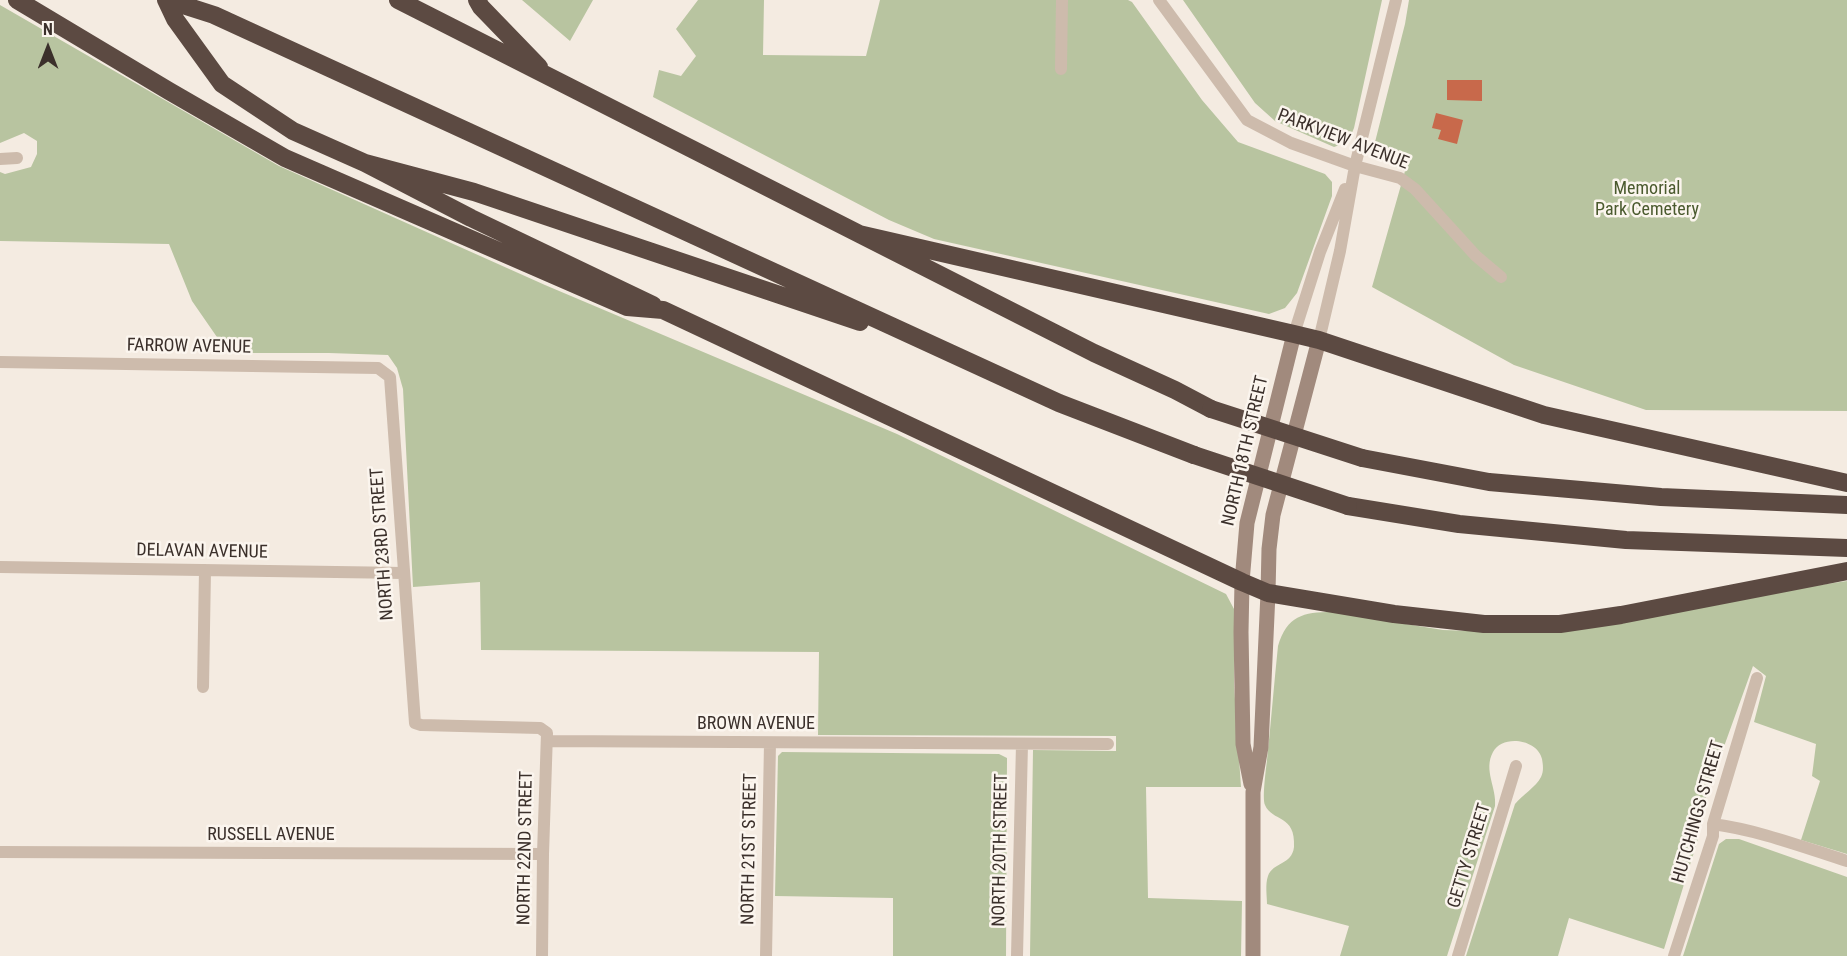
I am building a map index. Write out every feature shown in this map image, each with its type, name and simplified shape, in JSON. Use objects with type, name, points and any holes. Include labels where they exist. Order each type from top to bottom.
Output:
[{"type":"highway","points":[[17,0],[285,158],[627,307],[663,310]]},
{"type":"highway","points":[[167,0],[175,19],[222,84],[293,131],[365,163],[471,218],[663,310],[1268,593],[1394,614],[1484,624],[1560,624],[1621,615],[1847,571]]},
{"type":"highway","points":[[167,0],[214,15],[1059,403],[1194,455],[1348,506],[1459,524],[1626,540],[1847,548]]},
{"type":"highway","points":[[398,0],[1094,353],[1211,409],[1362,458],[1489,482],[1661,497],[1847,504]]},
{"type":"highway","points":[[477,0],[481,7],[549,76]]},
{"type":"highway","points":[[365,163],[474,192],[952,354]]},
{"type":"highway","points":[[858,234],[1319,340],[1544,415],[1847,483]]},
{"type":"main road","name":"NORTH 18TH STREET","points":[[1253,792],[1243,744],[1241,632],[1247,523],[1294,334]]},
{"type":"main road","name":"NORTH 18TH STREET","points":[[1253,956],[1253,792],[1261,747],[1269,549],[1273,515],[1319,340]]},
{"type":"street","points":[[1061,69],[1062,0]]},
{"type":"street","name":"PARKVIEW AVENUE","points":[[1159,0],[1247,120],[1291,143],[1354,166],[1400,178],[1415,189],[1476,256],[1501,277]]},
{"type":"street","name":"NORTH 18TH STREET","points":[[1319,340],[1340,251],[1354,166],[1396,0]]},
{"type":"street","points":[[0,159],[17,158]]},
{"type":"street","name":"NORTH 18TH STREET","points":[[1294,334],[1320,252],[1354,166]]},
{"type":"street","name":"FARROW AVENUE","points":[[0,362],[378,368]]},
{"type":"street","name":"NORTH 23RD STREET","points":[[378,368],[390,377],[415,723],[540,728],[547,733],[547,741]]},
{"type":"street","name":"DELAVAN AVENUE","points":[[0,567],[403,573]]},
{"type":"street","points":[[203,687],[205,570]]},
{"type":"street","name":"HUTCHINGS STREET","points":[[1674,956],[1713,836],[1713,824],[1757,678]]},
{"type":"street","name":"BROWN AVENUE","points":[[547,741],[1108,744]]},
{"type":"street","name":"NORTH 22ND STREET","points":[[542,956],[547,741]]},
{"type":"street","name":"NORTH 21ST STREET","points":[[766,956],[770,743]]},
{"type":"street","name":"NORTH 20TH STREET","points":[[1017,956],[1022,744]]},
{"type":"street","name":"GETTY STREET","points":[[1458,956],[1516,766]]},
{"type":"street","points":[[1713,824],[1732,826],[1847,861]]},
{"type":"street","name":"RUSSELL AVENUE","points":[[0,852],[543,854]]},
{"type":"green space","points":[[522,0],[593,0],[570,41]]},
{"type":"green space","points":[[698,0],[764,0],[763,55],[866,56],[880,0],[1128,0],[1132,2],[1202,100],[1238,142],[1325,174],[1332,182],[1332,196],[1297,293],[1285,308],[1269,314],[934,239],[889,220],[653,97],[659,70],[681,76],[696,56],[676,29]]},
{"type":"green space","points":[[1183,0],[1382,0],[1354,128],[1348,142],[1334,147],[1275,121],[1255,103]]},
{"type":"green space","name":"Memorial Park Cemetery","points":[[1409,0],[1847,0],[1847,411],[1646,410],[1514,365],[1372,287],[1405,171],[1377,158],[1374,146]]},
{"type":"green space","points":[[0,5],[279,166],[545,285],[897,434],[1226,594],[1234,609],[1234,685],[1241,787],[1146,787],[1148,898],[1242,901],[1241,956],[1030,956],[1033,750],[1116,751],[1116,736],[818,735],[819,652],[481,650],[480,582],[413,587],[403,389],[397,368],[388,355],[228,353],[192,301],[169,244],[0,241],[0,172],[5,174],[31,167],[37,154],[37,141],[24,133],[0,143]]},
{"type":"green space","points":[[1847,581],[1847,854],[1801,840],[1820,781],[1812,776],[1816,744],[1754,722],[1766,676],[1753,666],[1704,802],[1698,839],[1664,949],[1569,918],[1558,956],[1466,956],[1515,804],[1536,784],[1543,772],[1539,752],[1527,743],[1519,741],[1511,741],[1498,746],[1490,759],[1495,806],[1447,956],[1340,956],[1349,926],[1267,904],[1266,886],[1270,871],[1290,857],[1294,847],[1294,836],[1291,829],[1288,824],[1268,810],[1264,796],[1278,646],[1286,628],[1298,618],[1313,613],[1332,612],[1443,630],[1531,633],[1580,629]]},
{"type":"green space","points":[[782,752],[999,754],[1007,758],[1006,956],[893,956],[893,898],[775,896],[778,756]]},
{"type":"green space","points":[[1726,839],[1739,839],[1847,877],[1847,956],[1683,956],[1719,844]]},
{"type":"building","points":[[1447,80],[1482,80],[1482,101],[1447,100]]},
{"type":"building","points":[[1436,113],[1463,120],[1457,144],[1438,139],[1441,130],[1432,128]]}]
